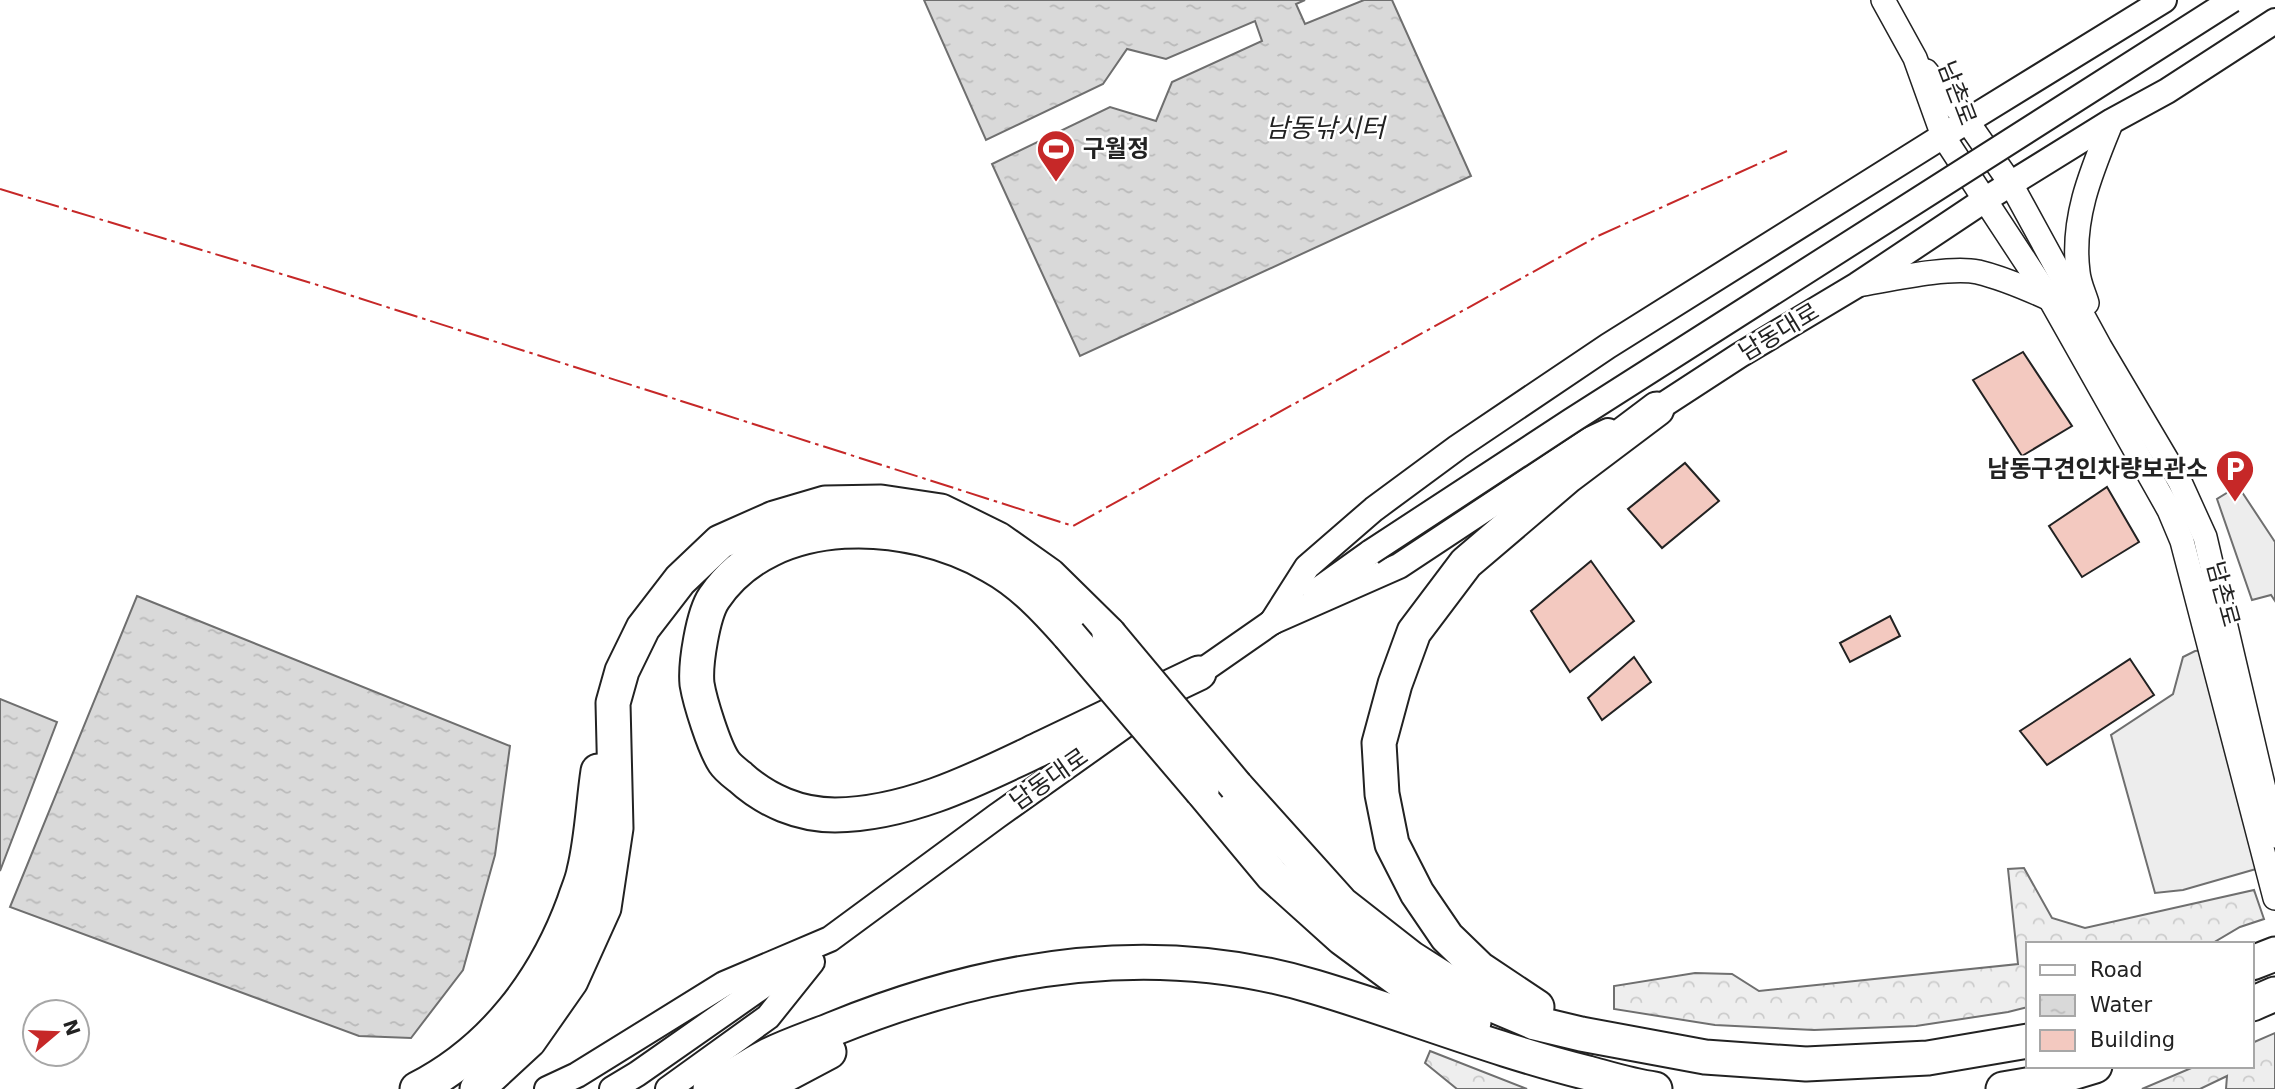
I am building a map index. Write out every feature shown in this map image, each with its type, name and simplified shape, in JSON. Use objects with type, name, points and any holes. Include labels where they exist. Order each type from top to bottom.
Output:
[{"type":"highway","points":[[1581,1034],[1480,969],[1447,937],[1417,893],[1392,844],[1382,794],[1379,743],[1395,684],[1414,632],[1466,563],[1568,477],[1657,409]]},
{"type":"highway","points":[[417,1089],[443,1075],[489,1039],[529,991],[562,934],[584,872],[598,772],[613,703],[622,671],[643,628],[680,580],[720,542],[774,518],[825,503],[881,502],[941,511],[998,539],[1049,575],[1109,634],[1236,786],[1342,904],[1411,958],[1469,995],[1535,1023],[1706,1057],[1806,1064],[1928,1058],[2026,1041]]},
{"type":"highway","points":[[1199,673],[962,786],[884,810],[834,815],[795,810],[756,791],[724,763],[708,724],[697,683],[700,640],[713,600],[738,570],[770,550],[818,534],[864,530],[911,535],[953,547],[992,566],[1036,599],[1069,635],[1202,791],[1272,875],[1342,938],[1407,986],[1550,1064]]},
{"type":"highway","points":[[477,1089],[530,1041],[571,981],[604,908],[616,828],[613,703]]},
{"type":"highway","points":[[2254,962],[2275,954]]},
{"type":"highway","points":[[709,1089],[766,1057],[854,1020],[928,994],[1014,973],[1071,965],[1141,962],[1229,967],[1313,986],[1550,1064],[1655,1089]]},
{"type":"highway","points":[[759,1089],[889,1022],[1014,973]]},
{"type":"highway","points":[[2254,1003],[2275,994]]},
{"type":"highway","points":[[2003,1089],[2039,1083],[2088,1068]]},
{"type":"main road","name":"남동대로","points":[[1272,622],[1307,567],[1374,509],[1458,447],[1608,346],[2164,0]]},
{"type":"main road","name":"남동대로","points":[[547,1089],[577,1075],[724,984],[830,939],[997,816],[1371,552],[1617,391],[2232,0]]},
{"type":"main road","name":"남동대로","points":[[1272,622],[1399,566],[1591,439],[1657,409],[1740,355],[1857,285],[2112,121],[2167,91],[2275,20]]},
{"type":"main road","name":"남동대로","points":[[668,1089],[768,1017],[830,939]]},
{"type":"main road","points":[[612,1089],[638,1074],[830,939]]},
{"type":"street","points":[[1883,0],[1915,58]]},
{"type":"street","name":"남촌로","points":[[1915,58],[1967,121],[2011,184],[2100,347],[2180,482],[2205,537],[2275,836]]},
{"type":"street","name":"남촌로","points":[[1915,58],[1943,136],[2050,299],[2169,510],[2182,541],[2275,898]]},
{"type":"street","points":[[2100,347],[2078,273],[2078,220],[2088,180],[2112,121]]},
{"type":"street","points":[[1857,285],[1937,273],[1975,271],[2018,284],[2050,299]]},
{"type":"green space","points":[[2024,868],[2052,918],[2085,928],[2254,890],[2264,919],[2240,927],[2214,942],[2026,942],[2026,1008],[1916,1026],[1814,1030],[1715,1025],[1614,1009],[1614,986],[1695,973],[1732,974],[1759,991],[2018,964],[2008,869]]},
{"type":"green space","points":[[2275,1033],[2275,1089],[2226,1089],[2227,1076],[2200,1089],[2142,1089],[2191,1068],[2254,1068],[2254,1042]]},
{"type":"green space","points":[[1430,1051],[1527,1089],[1457,1089],[1425,1063]]},
{"type":"shaded area","points":[[2238,486],[2275,542],[2275,601],[2271,595],[2252,600],[2217,499]]},
{"type":"shaded area","points":[[2205,650],[2256,869],[2183,890],[2155,893],[2111,735],[2173,694],[2183,657]]},
{"type":"water","name":"남동낚시터","points":[[924,0],[1305,0],[1296,4],[1305,24],[1364,0],[1392,0],[1471,176],[1080,356],[992,164],[1110,107],[1156,121],[1172,82],[1262,41],[1255,21],[1166,59],[1127,49],[1103,84],[986,140]]},
{"type":"water","points":[[137,596],[510,746],[495,855],[463,970],[411,1038],[359,1036],[10,907]]},
{"type":"water","points":[[0,699],[57,722],[0,871]]},
{"type":"building","points":[[2023,352],[2072,426],[2022,456],[1973,380]]},
{"type":"building","points":[[1685,463],[1719,501],[1662,548],[1628,509]]},
{"type":"building","points":[[2107,487],[2139,542],[2082,577],[2049,526]]},
{"type":"building","points":[[1591,561],[1634,621],[1570,672],[1531,611]]},
{"type":"building","points":[[1890,616],[1900,636],[1850,662],[1840,643]]},
{"type":"building","points":[[1634,657],[1651,682],[1602,720],[1588,698]]},
{"type":"building","points":[[2130,659],[2154,695],[2047,765],[2020,731]]},
{"type":"power","points":[[0,189],[321,286],[1073,526],[1598,236],[1787,151]]},
{"type":"place","name":"구월정","points":[[1056,183]]},
{"type":"place","name":"남동구견인차량보관소","points":[[2235,503]]}]
